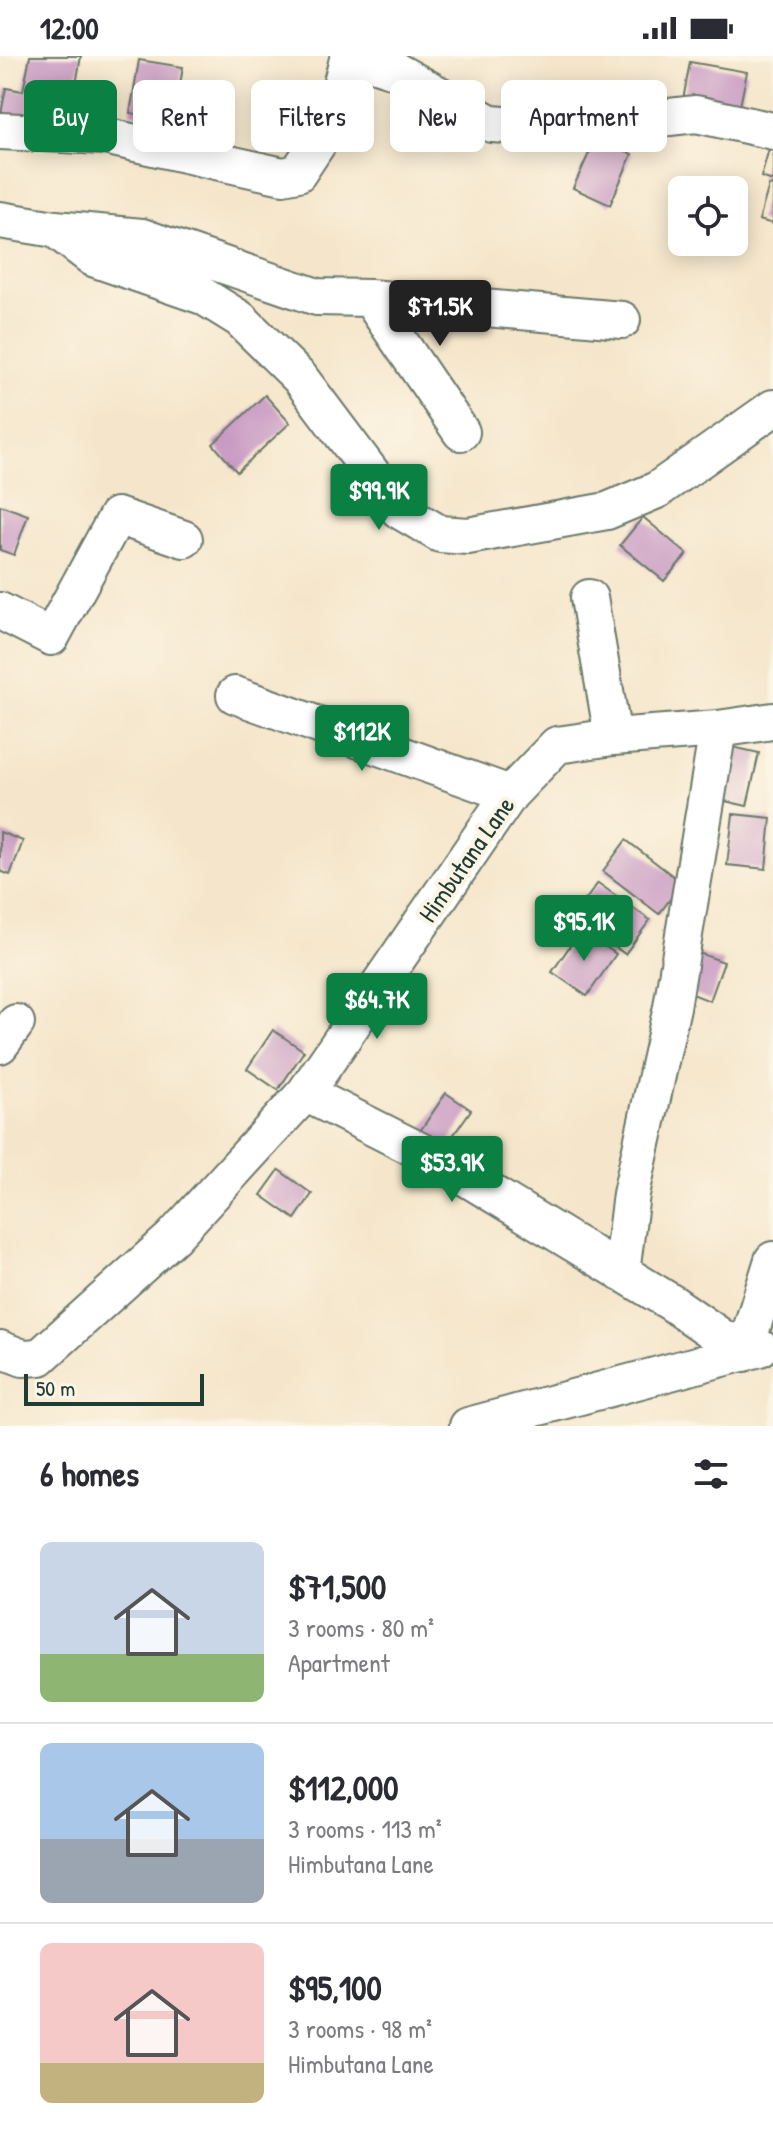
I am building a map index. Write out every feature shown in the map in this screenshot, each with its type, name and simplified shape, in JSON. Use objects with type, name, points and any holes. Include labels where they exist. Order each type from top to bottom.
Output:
[{"type":"street","points":[[0,131],[104,136],[283,176],[298,173],[331,123],[350,56],[394,70],[492,124],[562,129],[696,114],[773,131]]},
{"type":"street","points":[[0,220],[142,237],[317,297],[370,298],[622,320]]},
{"type":"street","points":[[55,229],[93,258],[203,296],[240,319],[300,378],[399,510],[440,534],[468,536],[607,511],[657,490],[773,408]]},
{"type":"street","points":[[370,298],[461,432]]},
{"type":"street","points":[[0,611],[51,637],[117,516],[184,539]]},
{"type":"street","points":[[589,598],[613,737]]},
{"type":"street","points":[[235,695],[510,794]]},
{"type":"street","name":"Himbutana Lane","points":[[0,1349],[23,1358],[40,1357],[173,1237],[305,1093],[510,794],[557,745],[773,721]]},
{"type":"street","points":[[621,1273],[631,1194],[672,1007],[718,729]]},
{"type":"street","points":[[305,1093],[434,1158],[672,1303],[759,1348]]},
{"type":"street","points":[[759,1348],[773,1260]]},
{"type":"street","points":[[468,1426],[759,1348]]},
{"type":"building","points":[[30,56],[81,56],[77,80],[25,80]]},
{"type":"building","points":[[139,60],[183,67],[181,80],[136,80]]},
{"type":"building","points":[[690,62],[747,72],[739,111],[683,100]]},
{"type":"building","points":[[24,86],[24,123],[0,119],[6,88],[23,91]]},
{"type":"building","points":[[773,138],[773,181],[761,177]]},
{"type":"building","points":[[590,152],[632,154],[610,205],[573,188]]},
{"type":"building","points":[[769,185],[773,186],[773,224],[759,220]]},
{"type":"building","points":[[265,395],[290,423],[237,472],[213,444]]},
{"type":"building","points":[[0,505],[28,515],[14,555],[0,550]]},
{"type":"building","points":[[643,517],[687,554],[664,581],[620,545]]},
{"type":"building","points":[[728,746],[759,753],[747,806],[716,799]]},
{"type":"building","points":[[733,814],[771,818],[766,869],[727,865]]},
{"type":"building","points":[[0,832],[23,841],[10,875],[0,871]]},
{"type":"building","points":[[626,840],[682,883],[659,914],[603,871]]},
{"type":"building","points":[[598,883],[650,920],[625,954],[573,917]]},
{"type":"building","points":[[581,930],[616,954],[587,996],[552,972]]},
{"type":"building","points":[[696,952],[724,962],[710,1001],[682,990]]},
{"type":"building","points":[[273,1030],[304,1051],[278,1090],[247,1069]]},
{"type":"building","points":[[446,1093],[471,1110],[438,1157],[414,1140]]},
{"type":"building","points":[[279,1170],[312,1194],[295,1219],[261,1195]]}]
